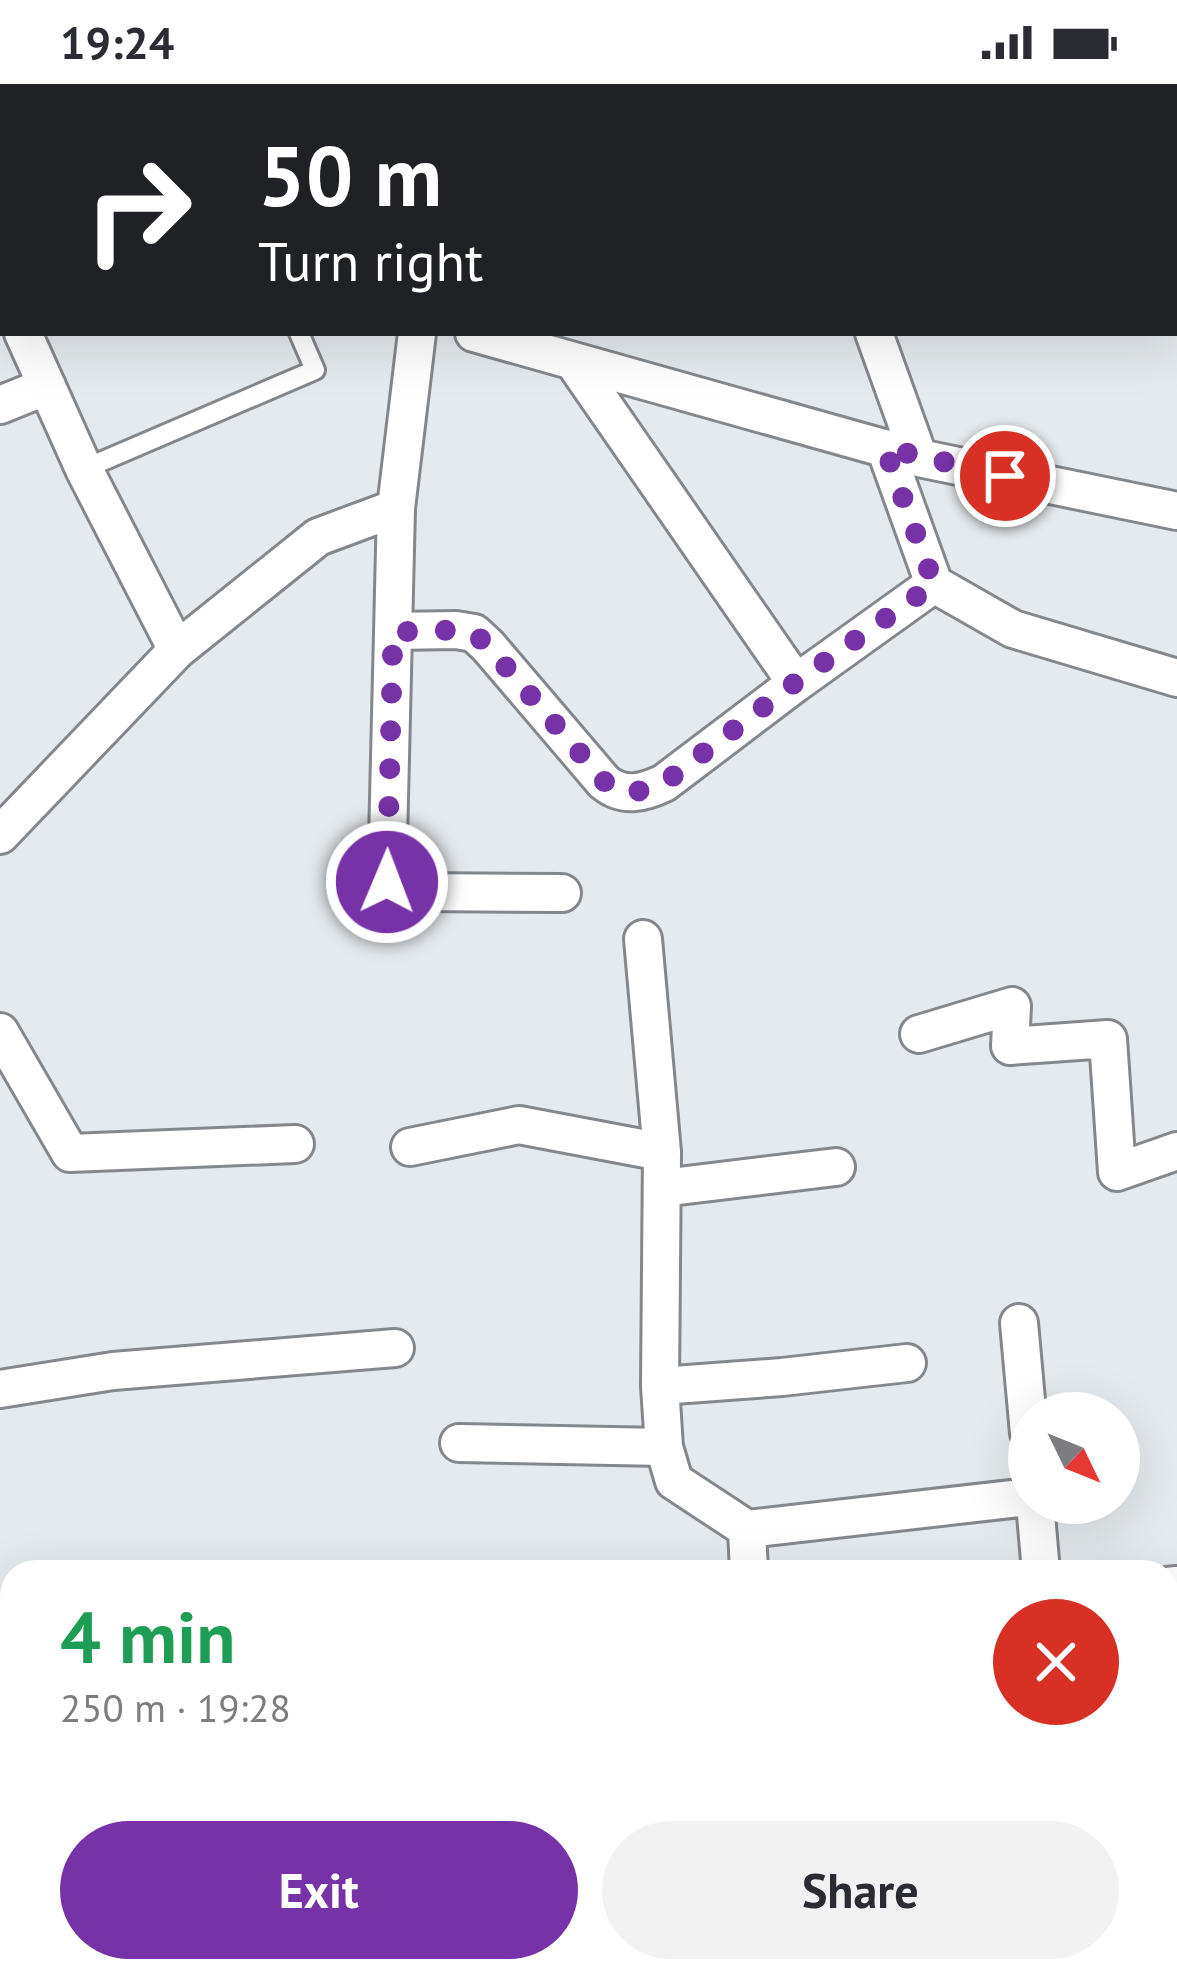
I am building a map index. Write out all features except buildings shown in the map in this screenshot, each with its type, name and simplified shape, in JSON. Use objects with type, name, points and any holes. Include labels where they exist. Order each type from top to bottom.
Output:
[{"type":"street","points":[[24,336],[84,470],[177,650]]},
{"type":"street","points":[[417,336],[396,508],[387,882],[413,892],[562,893]]},
{"type":"street","points":[[485,336],[902,453],[1177,511]]},
{"type":"street","points":[[875,336],[934,584],[1012,629],[1177,678]]},
{"type":"street","points":[[573,361],[796,682]]},
{"type":"street","points":[[0,405],[47,386]]},
{"type":"street","points":[[0,835],[177,650],[318,537],[396,508]]},
{"type":"street","points":[[393,632],[474,633],[604,782],[626,793],[664,783],[934,584]]},
{"type":"street","points":[[643,939],[662,1170],[660,1386],[664,1447],[674,1481],[747,1529],[1008,1502]]},
{"type":"street","points":[[919,1034],[1012,1006],[1010,1046],[1108,1039],[1118,1172],[1177,1151]]},
{"type":"street","points":[[0,1032],[70,1153],[295,1144]]},
{"type":"street","points":[[410,1147],[519,1125],[662,1170],[836,1167]]},
{"type":"street","points":[[1019,1323],[1025,1392]]},
{"type":"street","points":[[0,1389],[113,1371],[395,1348]]},
{"type":"street","points":[[660,1386],[907,1364]]},
{"type":"street","points":[[459,1443],[664,1447]]},
{"type":"street","points":[[1035,1524],[1040,1560]]},
{"type":"street","points":[[747,1529],[748,1560]]},
{"type":"lane","points":[[84,470],[315,370],[300,336]]},
{"type":"route","points":[[387,882],[393,632],[474,633],[610,788],[626,793],[646,791],[664,783],[934,584],[885,448],[1005,476]]}]
